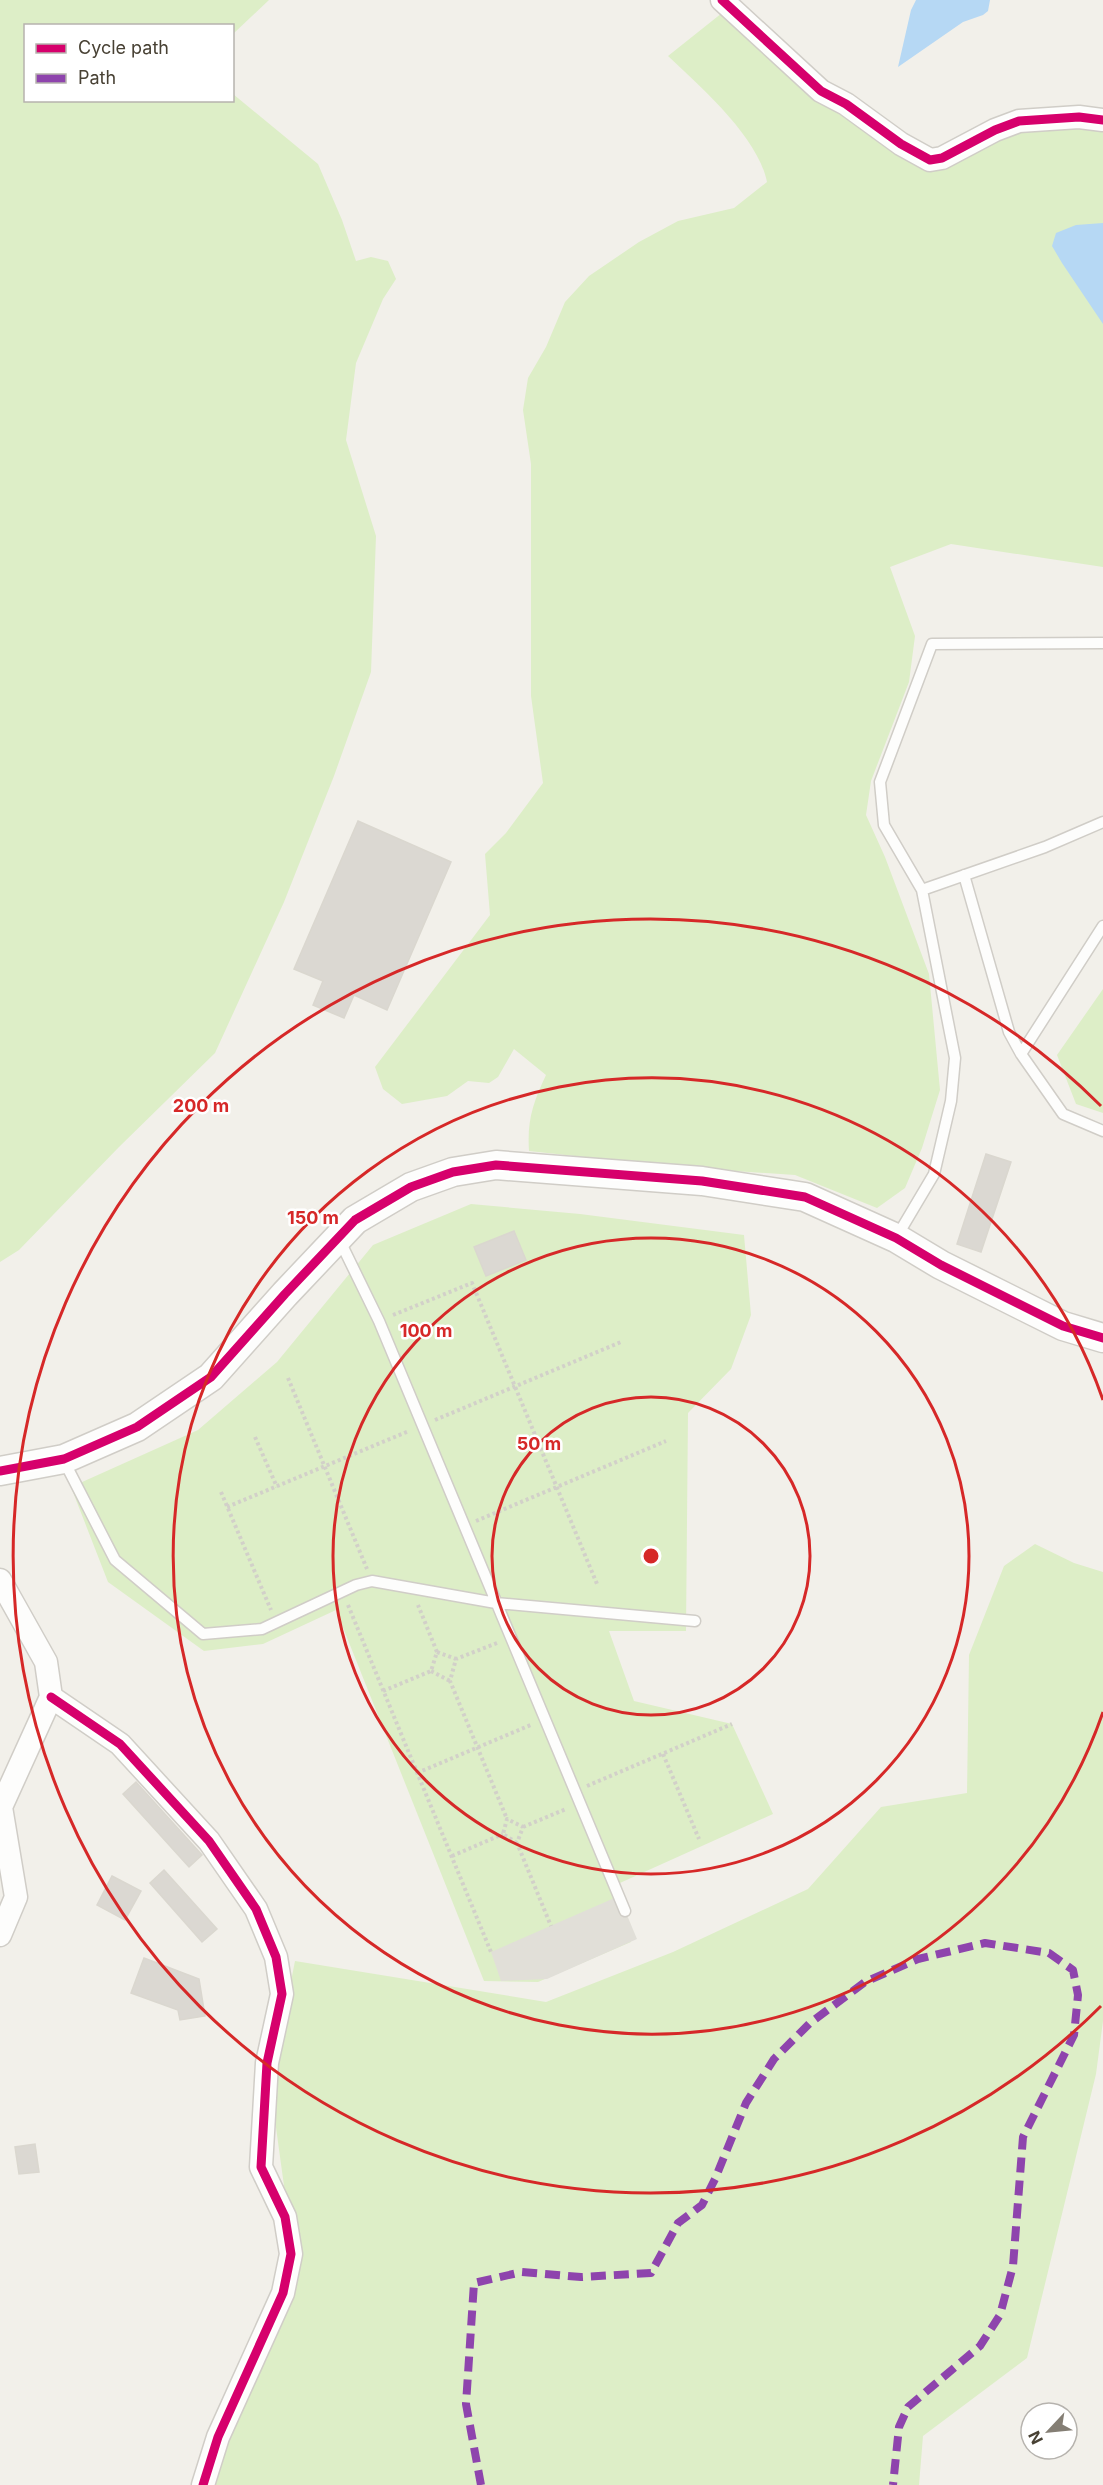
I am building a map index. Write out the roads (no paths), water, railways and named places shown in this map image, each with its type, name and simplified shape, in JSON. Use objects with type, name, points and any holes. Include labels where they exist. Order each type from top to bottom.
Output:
[{"type":"street","points":[[723,0],[820,91],[846,104],[900,144],[930,160],[942,158],[995,130],[1019,121],[1079,117],[1103,120]]},
{"type":"street","points":[[0,1471],[64,1459],[137,1427],[211,1377],[285,1294],[356,1220],[411,1187],[453,1172],[496,1165],[702,1180],[806,1197],[896,1238],[941,1264],[1063,1326],[1103,1338]]},
{"type":"street","points":[[0,1580],[46,1662],[51,1696],[1,1806],[16,1897],[0,1935]]},
{"type":"street","points":[[51,1696],[120,1744],[209,1841],[256,1910],[276,1958],[282,1994],[267,2063],[261,2167],[285,2217],[291,2254],[283,2293],[218,2437],[203,2485]]},
{"type":"lane","points":[[896,1238],[934,1174],[952,1090],[955,1058],[922,890],[884,825],[880,782],[932,644],[1103,643]]},
{"type":"lane","points":[[922,890],[1045,847],[1103,822]]},
{"type":"lane","points":[[964,875],[1009,1032],[1021,1054],[1063,1114],[1103,1131]]},
{"type":"lane","points":[[1021,1054],[1103,926]]},
{"type":"lane","points":[[339,1239],[379,1322],[625,1911]]},
{"type":"lane","points":[[64,1459],[115,1560],[203,1634],[262,1629],[342,1591],[372,1581],[496,1603],[695,1622]]},
{"type":"water","points":[[916,0],[990,0],[988,11],[983,15],[963,22],[898,67],[911,10]]},
{"type":"water","points":[[1103,223],[1103,324],[1052,246],[1056,233],[1076,225]]}]
